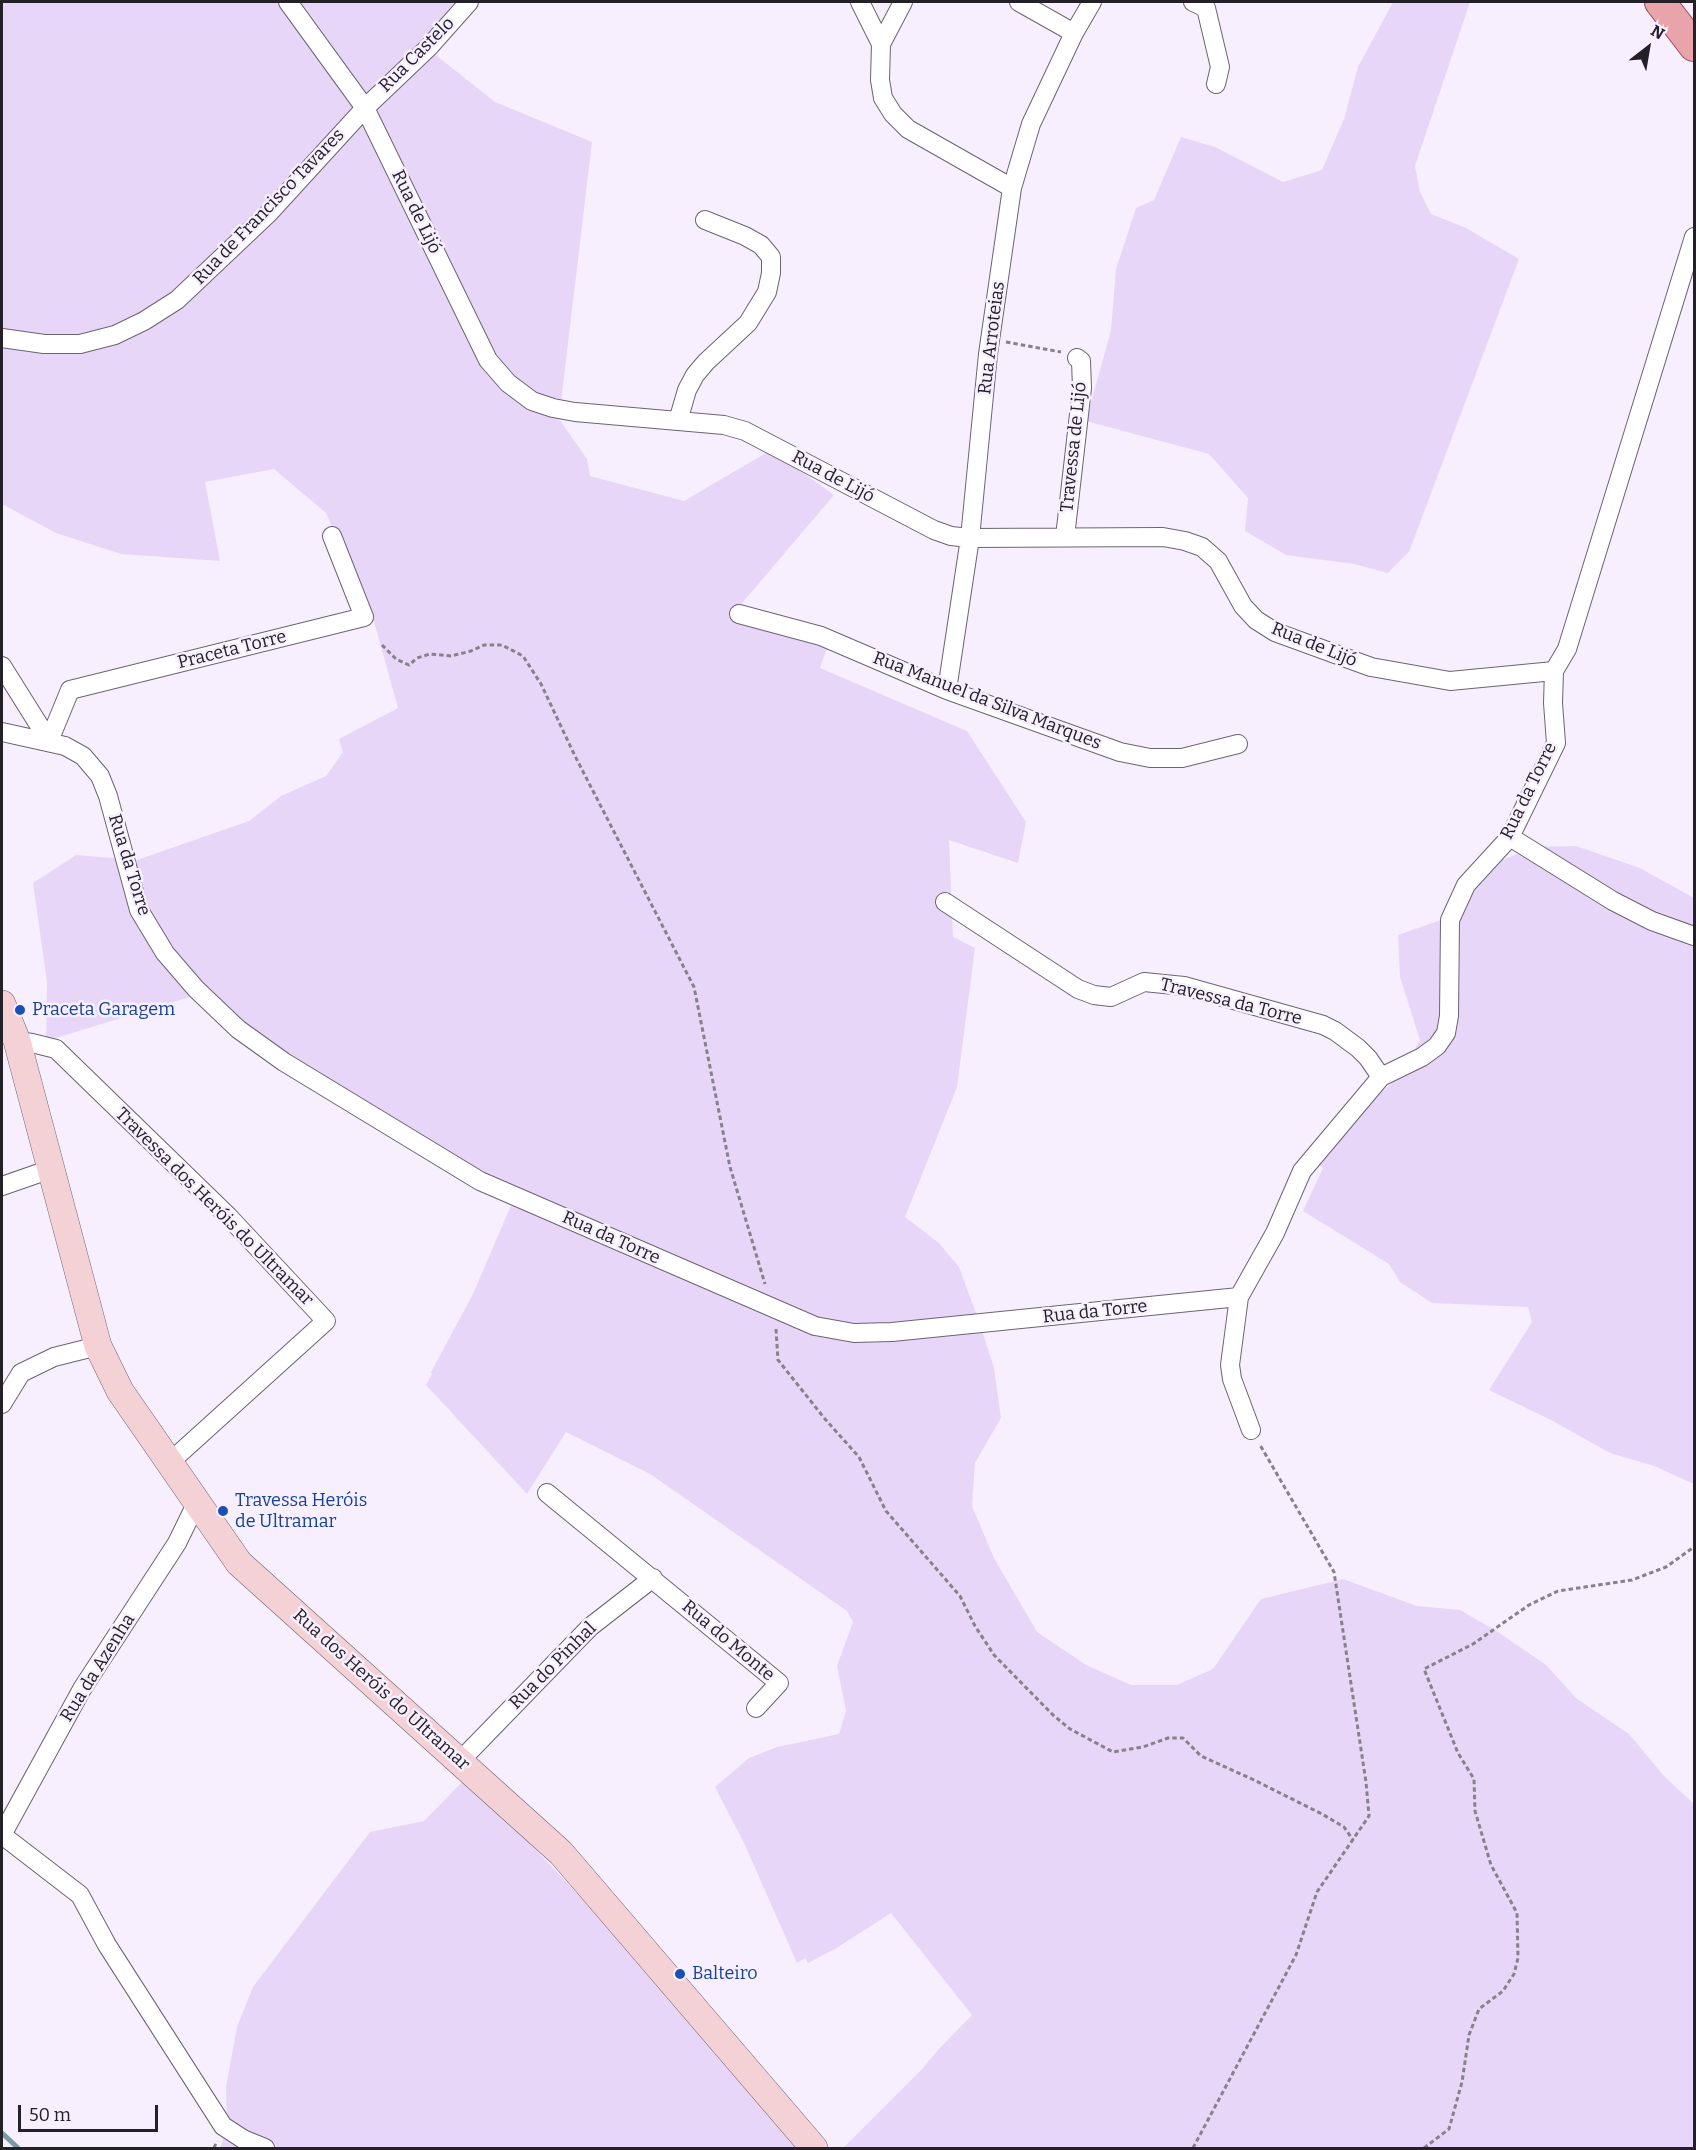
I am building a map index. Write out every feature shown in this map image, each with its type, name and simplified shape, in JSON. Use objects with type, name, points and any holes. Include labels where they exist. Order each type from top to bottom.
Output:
[{"type":"main road","points":[[1660,2],[1695,46]]},
{"type":"street","name":"Rua de Lijó","points":[[288,2],[364,108],[488,360],[508,383],[532,401],[575,412],[724,425],[745,431],[934,530],[951,536],[970,538],[1163,537],[1185,541],[1202,547],[1218,561],[1243,606],[1256,620],[1275,632],[1371,668],[1450,681],[1554,671]]},
{"type":"street","name":"Rua Castelo","points":[[364,108],[429,46],[469,2]]},
{"type":"street","points":[[860,2],[881,44]]},
{"type":"street","points":[[903,2],[881,44],[880,80],[883,98],[893,114],[908,129],[1012,188]]},
{"type":"street","points":[[1019,2],[1074,33]]},
{"type":"street","name":"Rua Arroteias","points":[[947,690],[970,538],[990,339],[1012,188],[1032,124],[1074,33],[1092,2]]},
{"type":"street","points":[[1193,2],[1206,8],[1220,67],[1216,84]]},
{"type":"street","name":"Rua de Francisco Tavares","points":[[2,338],[44,344],[80,344],[115,335],[144,321],[177,300],[215,266],[269,213],[364,108]]},
{"type":"street","points":[[678,421],[687,390],[695,375],[748,323],[767,292],[771,273],[771,257],[761,245],[705,220]]},
{"type":"street","name":"Rua da Torre","points":[[2,732],[65,746],[83,756],[100,776],[108,796],[139,910],[165,953],[196,989],[238,1029],[284,1062],[480,1181],[815,1326],[854,1334],[1239,1297],[1275,1233],[1302,1171],[1381,1077],[1422,1058],[1437,1046],[1446,1033],[1449,1016],[1450,920],[1466,885],[1510,837],[1556,743],[1553,702],[1554,671],[1567,649],[1695,237]]},
{"type":"street","name":"Travessa de Lijó","points":[[1065,537],[1082,388],[1081,361],[1077,358]]},
{"type":"street","name":"Praceta Torre","points":[[49,741],[70,690],[364,617],[332,536]]},
{"type":"street","name":"Rua Manuel da Silva Marques","points":[[739,614],[821,636],[947,690],[1120,752],[1150,758],[1182,758],[1238,744]]},
{"type":"street","points":[[2,666],[49,741]]},
{"type":"street","points":[[1510,837],[1613,901],[1652,921],[1695,936]]},
{"type":"street","name":"Travessa da Torre","points":[[945,902],[1078,989],[1094,995],[1111,997],[1144,982],[1184,986],[1323,1025],[1358,1048],[1381,1077]]},
{"type":"street","name":"Rua dos Heróis do Ultramar","points":[[2,1004],[17,1041],[98,1346],[120,1391],[239,1563],[561,1853],[814,2148]]},
{"type":"street","name":"Travessa dos Heróis do Ultramar","points":[[17,1041],[56,1050],[229,1217],[326,1321],[170,1462]]},
{"type":"street","points":[[2,1186],[51,1169]]},
{"type":"street","points":[[1239,1297],[1230,1365],[1232,1379],[1251,1430]]},
{"type":"street","points":[[2,1404],[21,1373],[54,1357],[98,1346]]},
{"type":"street","points":[[547,1493],[653,1578]]},
{"type":"street","name":"Rua da Azenha","points":[[197,1502],[177,1543],[82,1689],[2,1835],[80,1895],[107,1945],[223,2126],[243,2139],[265,2148]]},
{"type":"street","name":"Rua do Monte","points":[[653,1578],[779,1683],[756,1708]]},
{"type":"street","name":"Rua do Pinhal","points":[[460,1761],[590,1627],[653,1578]]},
{"type":"path","points":[[990,339],[1062,352],[1077,358]]},
{"type":"path","points":[[382,645],[396,659],[409,665],[417,658],[430,654],[451,656],[484,645],[502,645],[523,656],[541,684],[575,756],[694,987],[730,1167],[776,1321],[778,1360],[825,1419],[860,1457],[886,1510],[960,1596],[975,1626],[994,1655],[1053,1715],[1070,1729],[1113,1752],[1143,1748],[1168,1738],[1183,1738],[1201,1756],[1263,1784],[1337,1822],[1344,1827],[1353,1840]]},
{"type":"path","points":[[1193,2148],[1296,1954],[1317,1892],[1369,1816],[1366,1782],[1334,1572],[1251,1430]]},
{"type":"path","points":[[1424,2148],[1449,2129],[1462,2082],[1469,2035],[1479,2009],[1503,1991],[1514,1974],[1518,1958],[1517,1913],[1491,1865],[1475,1811],[1474,1779],[1458,1753],[1424,1669],[1473,1644],[1529,1605],[1558,1591],[1632,1580],[1666,1567],[1695,1547]]},
{"type":"shaded area","points":[[2,2],[459,2],[422,44],[495,102],[592,142],[559,419],[587,459],[590,476],[684,501],[771,450],[834,495],[732,615],[828,644],[820,668],[967,731],[1026,822],[1018,863],[949,840],[953,937],[975,948],[957,1087],[905,1217],[939,1243],[959,1267],[994,1368],[1001,1418],[975,1463],[972,1506],[994,1558],[1037,1632],[1086,1665],[1131,1685],[1177,1685],[1213,1669],[1261,1599],[1343,1579],[1417,1606],[1460,1610],[1498,1632],[1546,1665],[1577,1699],[1629,1734],[1664,1776],[1694,1804],[1694,2148],[844,2147],[972,2015],[891,1913],[835,1949],[808,1963],[805,1958],[797,1963],[744,1843],[715,1787],[749,1758],[777,1747],[839,1734],[846,1711],[837,1666],[853,1622],[847,1611],[650,1474],[566,1432],[527,1494],[426,1385],[473,1294],[515,1196],[246,1033],[206,992],[46,1041],[47,982],[33,883],[76,855],[137,860],[249,821],[281,796],[326,776],[343,752],[339,739],[398,708],[375,625],[326,513],[274,469],[205,482],[220,561],[121,554],[56,533],[2,504]]},
{"type":"shaded area","points":[[1393,2],[1470,2],[1415,166],[1420,192],[1431,214],[1464,227],[1519,259],[1409,552],[1388,573],[1354,564],[1286,555],[1245,531],[1248,498],[1209,454],[1086,421],[1111,330],[1116,269],[1136,208],[1154,200],[1181,137],[1215,147],[1283,182],[1322,170],[1344,119],[1358,67]]},
{"type":"shaded area","points":[[1576,846],[1640,868],[1694,898],[1694,1484],[1654,1466],[1610,1453],[1551,1420],[1489,1390],[1532,1322],[1528,1307],[1432,1303],[1400,1282],[1389,1264],[1303,1211],[1323,1168],[1317,1164],[1357,1113],[1398,1078],[1420,1040],[1400,977],[1398,935],[1441,920],[1496,863],[1533,847]]},
{"type":"shaded area","points":[[463,1781],[519,1832],[810,2148],[220,2148],[227,2128],[226,2087],[237,2027],[253,1987],[370,1832],[424,1821]]},
{"type":"waterway","points":[[2,2133],[18,2148]]},
{"type":"place","name":"Praceta Garagem","points":[[20,1010]]},
{"type":"place","name":"Travessa Heróis de Ultramar","points":[[223,1511]]},
{"type":"place","name":"Balteiro","points":[[680,1974]]}]
